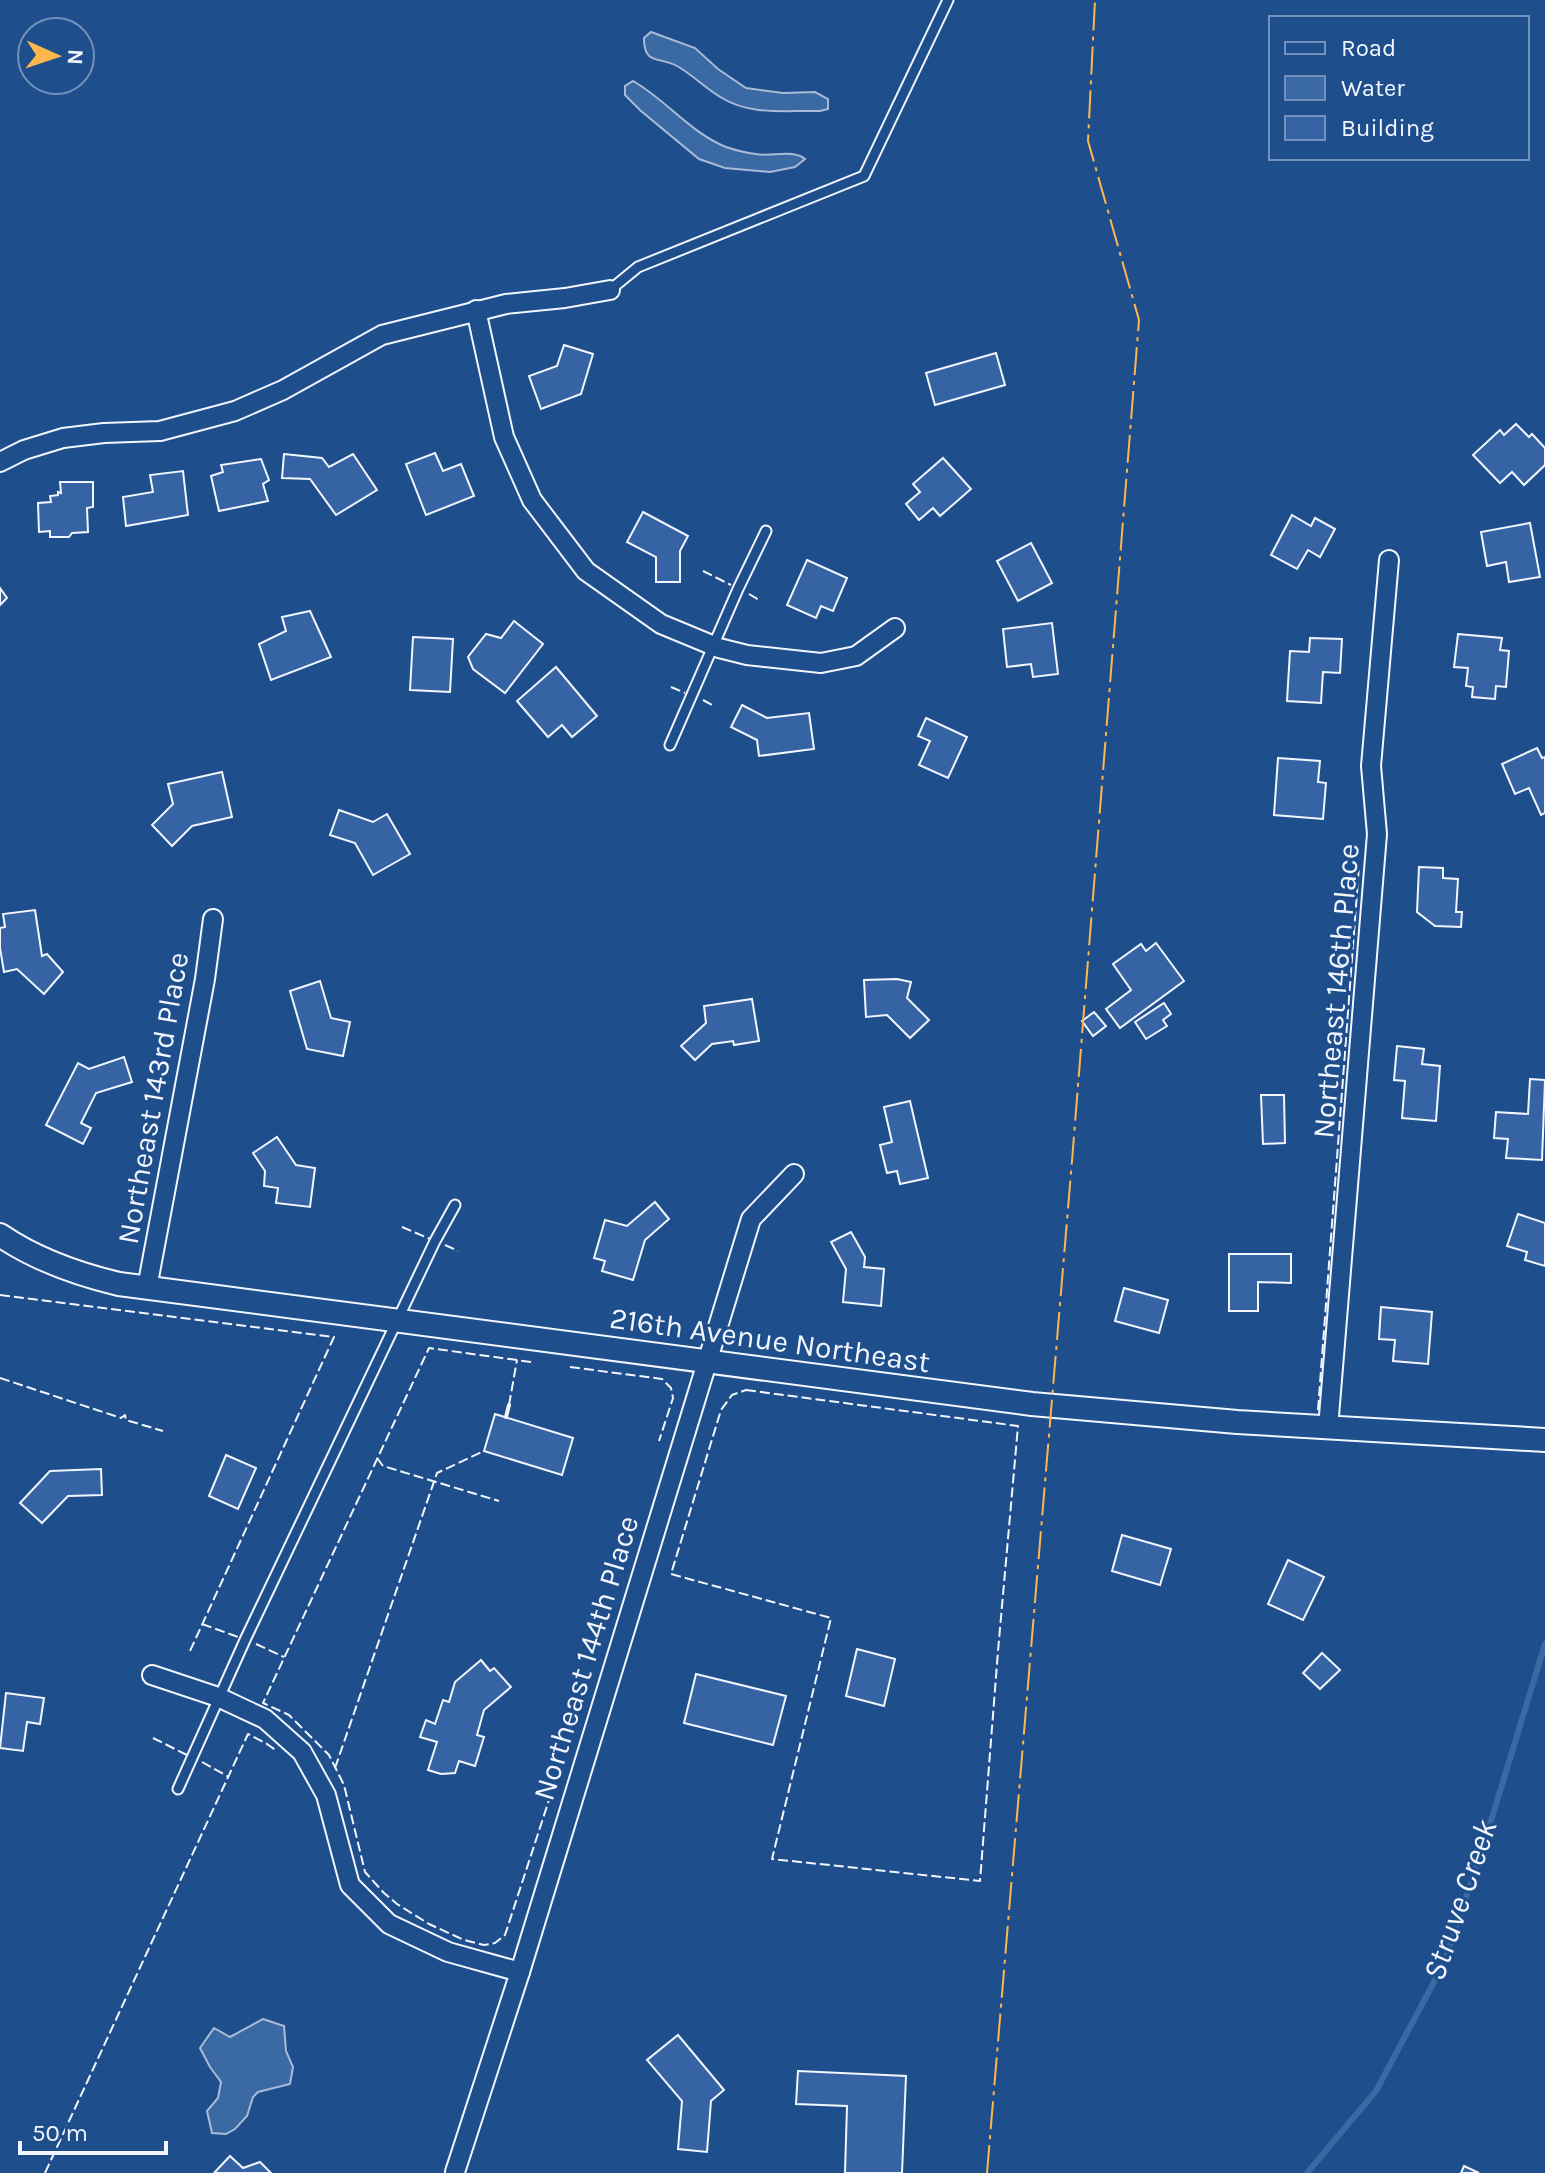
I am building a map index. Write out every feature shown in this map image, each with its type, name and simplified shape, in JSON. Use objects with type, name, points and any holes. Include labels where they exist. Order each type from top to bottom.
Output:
[{"type":"street","points":[[0,462],[24,450],[63,438],[160,431],[235,411],[283,390],[382,335],[506,304],[610,290]]},
{"type":"street","points":[[476,310],[504,437],[532,500],[586,571],[661,624],[714,646],[747,655],[821,663],[856,656],[895,628]]},
{"type":"street","name":"Northeast 146th Place","points":[[1328,1428],[1377,834],[1371,766],[1389,560]]},
{"type":"street","name":"Northeast 143rd Place","points":[[147,1288],[205,979],[213,919]]},
{"type":"street","name":"Northeast 144th Place","points":[[455,2172],[520,1972],[751,1219],[794,1174]]},
{"type":"street","name":"216th Avenue Northeast","points":[[0,1235],[48,1261],[105,1281],[706,1363],[1032,1404],[1237,1422],[1545,1440]]},
{"type":"street","points":[[152,1675],[218,1697],[265,1719],[302,1752],[326,1795],[350,1885],[389,1924],[448,1952],[520,1972]]},
{"type":"lane","points":[[610,290],[638,267],[864,176],[948,0]]},
{"type":"lane","points":[[670,745],[766,531]]},
{"type":"lane","points":[[178,1789],[218,1697],[455,1205]]},
{"type":"water","points":[[651,32],[695,48],[746,88],[783,93],[815,92],[828,99],[828,109],[770,111],[733,104],[677,66],[650,57],[644,38]]},
{"type":"water","points":[[633,81],[701,133],[726,147],[756,154],[795,154],[805,159],[795,167],[770,172],[725,168],[699,159],[625,95],[625,86]]},
{"type":"water","points":[[263,2019],[284,2026],[286,2051],[293,2067],[290,2084],[258,2092],[253,2097],[247,2116],[235,2129],[226,2134],[212,2133],[207,2111],[218,2098],[221,2082],[200,2048],[214,2028],[230,2037]]},
{"type":"building","points":[[564,345],[593,354],[581,394],[541,409],[529,376],[557,366]]},
{"type":"building","points":[[996,353],[1005,385],[935,405],[926,373]]},
{"type":"building","points":[[1516,424],[1529,437],[1532,434],[1545,448],[1545,465],[1524,485],[1512,472],[1500,483],[1473,455],[1500,430],[1504,435]]},
{"type":"building","points":[[435,453],[443,471],[461,464],[474,496],[426,515],[406,464]]},
{"type":"building","points":[[284,454],[322,458],[329,467],[353,454],[377,490],[336,515],[310,479],[282,478]]},
{"type":"building","points":[[943,458],[971,489],[940,516],[933,508],[919,520],[906,504],[920,492],[913,484]]},
{"type":"building","points":[[261,459],[269,480],[263,484],[268,501],[219,511],[211,476],[223,472],[221,465]]},
{"type":"building","points":[[183,471],[188,515],[126,526],[123,497],[153,492],[150,475]]},
{"type":"building","points":[[60,482],[93,482],[93,507],[87,508],[88,532],[72,533],[69,537],[50,537],[50,531],[39,532],[38,503],[51,502],[50,496],[61,493]]},
{"type":"building","points":[[643,512],[688,536],[680,551],[680,582],[656,582],[656,557],[627,542]]},
{"type":"building","points":[[1292,515],[1311,526],[1315,518],[1335,529],[1320,557],[1308,550],[1297,569],[1271,555]]},
{"type":"building","points":[[1530,523],[1540,577],[1509,582],[1506,562],[1487,566],[1481,532]]},
{"type":"building","points":[[1031,543],[1052,583],[1018,601],[997,561]]},
{"type":"building","points":[[807,560],[847,578],[833,611],[821,606],[816,618],[787,605]]},
{"type":"building","points":[[0,588],[7,598],[0,605]]},
{"type":"building","points":[[310,611],[331,657],[271,680],[259,644],[286,631],[282,617]]},
{"type":"building","points":[[514,621],[543,644],[505,693],[473,669],[468,657],[486,634],[501,638]]},
{"type":"building","points":[[1052,623],[1058,674],[1033,677],[1031,664],[1007,667],[1003,629]]},
{"type":"building","points":[[1458,634],[1502,638],[1500,650],[1509,651],[1506,687],[1496,686],[1495,699],[1472,697],[1473,687],[1466,686],[1468,668],[1454,667]]},
{"type":"building","points":[[413,637],[453,639],[450,692],[410,690]]},
{"type":"building","points":[[1310,638],[1342,639],[1340,673],[1323,672],[1321,703],[1287,701],[1290,651],[1309,652]]},
{"type":"building","points":[[556,667],[597,716],[572,737],[562,725],[548,737],[517,701]]},
{"type":"building","points":[[742,705],[767,718],[809,713],[814,749],[759,756],[757,740],[731,727]]},
{"type":"building","points":[[926,718],[967,737],[948,778],[919,765],[930,741],[918,736]]},
{"type":"building","points":[[1537,748],[1542,758],[1545,757],[1545,813],[1541,815],[1529,788],[1515,794],[1502,764]]},
{"type":"building","points":[[1278,758],[1320,761],[1318,782],[1326,783],[1323,819],[1274,815]]},
{"type":"building","points":[[222,772],[232,817],[192,826],[172,846],[152,825],[173,804],[168,784]]},
{"type":"building","points":[[339,810],[373,822],[387,814],[410,854],[373,875],[355,843],[330,835]]},
{"type":"building","points":[[1419,867],[1443,868],[1443,878],[1458,879],[1456,912],[1462,912],[1461,927],[1435,926],[1417,912]]},
{"type":"building","points":[[35,910],[42,956],[47,954],[63,972],[44,994],[17,969],[4,972],[0,948],[0,928],[5,927],[3,914]]},
{"type":"building","points":[[1156,943],[1184,981],[1120,1028],[1106,1009],[1131,990],[1113,964],[1141,944],[1146,951]]},
{"type":"building","points":[[897,979],[911,982],[907,998],[929,1020],[910,1038],[887,1015],[866,1017],[864,980]]},
{"type":"building","points":[[320,981],[331,1018],[350,1022],[343,1056],[307,1049],[290,991]]},
{"type":"building","points":[[752,999],[759,1041],[712,1044],[695,1060],[681,1046],[706,1023],[704,1006]]},
{"type":"building","points":[[1164,1003],[1171,1014],[1163,1020],[1167,1026],[1146,1039],[1135,1022]]},
{"type":"building","points":[[1094,1012],[1106,1026],[1093,1036],[1082,1021]]},
{"type":"building","points":[[1397,1046],[1424,1049],[1422,1064],[1440,1066],[1436,1121],[1402,1118],[1405,1081],[1394,1080]]},
{"type":"building","points":[[124,1057],[132,1082],[96,1093],[81,1123],[91,1128],[83,1144],[46,1125],[78,1063],[89,1069]]},
{"type":"building","points":[[1530,1079],[1545,1080],[1542,1160],[1506,1158],[1508,1139],[1494,1138],[1496,1112],[1528,1114]]},
{"type":"building","points":[[1261,1095],[1284,1095],[1285,1143],[1263,1144]]},
{"type":"building","points":[[910,1101],[928,1178],[900,1184],[897,1171],[887,1173],[880,1145],[892,1142],[884,1107]]},
{"type":"building","points":[[277,1137],[296,1165],[315,1168],[310,1207],[276,1203],[278,1188],[264,1186],[265,1171],[253,1153]]},
{"type":"building","points":[[655,1202],[669,1219],[645,1240],[633,1280],[602,1271],[605,1261],[594,1258],[605,1220],[627,1226]]},
{"type":"building","points":[[1518,1214],[1545,1223],[1545,1266],[1525,1260],[1527,1252],[1507,1246]]},
{"type":"building","points":[[851,1232],[865,1257],[864,1267],[884,1269],[881,1306],[843,1302],[846,1269],[831,1242]]},
{"type":"building","points":[[1229,1254],[1291,1254],[1291,1283],[1258,1282],[1258,1311],[1229,1311]]},
{"type":"building","points":[[1124,1288],[1168,1300],[1159,1333],[1115,1321]]},
{"type":"building","points":[[1381,1307],[1432,1312],[1428,1364],[1393,1361],[1395,1340],[1379,1339]]},
{"type":"building","points":[[495,1414],[573,1438],[562,1475],[484,1451]]},
{"type":"building","points":[[226,1455],[256,1468],[238,1509],[209,1496]]},
{"type":"building","points":[[101,1469],[102,1495],[68,1496],[42,1523],[20,1503],[50,1471]]},
{"type":"building","points":[[1122,1535],[1171,1549],[1160,1585],[1112,1571]]},
{"type":"building","points":[[1288,1560],[1324,1577],[1303,1620],[1268,1604]]},
{"type":"building","points":[[857,1649],[895,1659],[884,1706],[846,1696]]},
{"type":"building","points":[[1322,1653],[1340,1670],[1320,1689],[1303,1673]]},
{"type":"building","points":[[481,1660],[490,1671],[494,1668],[511,1687],[484,1710],[477,1735],[484,1737],[475,1766],[459,1761],[455,1773],[441,1774],[428,1770],[437,1742],[420,1737],[426,1720],[435,1724],[443,1700],[449,1702],[455,1682]]},
{"type":"building","points":[[696,1674],[786,1696],[773,1745],[684,1723]]},
{"type":"building","points":[[6,1693],[44,1698],[40,1724],[27,1722],[23,1751],[0,1748]]},
{"type":"building","points":[[678,2035],[724,2090],[711,2101],[707,2152],[678,2149],[682,2101],[647,2060]]},
{"type":"building","points":[[798,2071],[906,2076],[902,2173],[845,2173],[847,2106],[796,2104]]},
{"type":"building","points":[[230,2156],[243,2168],[260,2162],[271,2173],[214,2173]]},
{"type":"building","points":[[1464,2166],[1479,2173],[1461,2173]]},
{"type":"waterway","name":"Struve Creek","points":[[1307,2173],[1376,2091],[1443,1965],[1545,1644]]},
{"type":"fence","points":[[703,571],[731,585]]},
{"type":"fence","points":[[749,594],[761,601]]},
{"type":"fence","points":[[671,687],[685,693]]},
{"type":"fence","points":[[703,700],[714,706]]},
{"type":"fence","points":[[1318,1410],[1359,866]]},
{"type":"fence","points":[[402,1227],[430,1239]]},
{"type":"fence","points":[[445,1245],[458,1251]]},
{"type":"fence","points":[[0,1295],[334,1337],[190,1651]]},
{"type":"fence","points":[[531,1362],[429,1348],[263,1703],[289,1715],[329,1755],[344,1785],[365,1872],[397,1904],[429,1924],[464,1940],[484,1945],[495,1943],[505,1935],[549,1800]]},
{"type":"fence","points":[[509,1405],[517,1360]]},
{"type":"fence","points":[[570,1367],[662,1379],[671,1388],[673,1398],[659,1441]]},
{"type":"fence","points":[[0,1378],[121,1418],[125,1415],[126,1420],[163,1431]]},
{"type":"fence","points":[[746,1390],[1018,1426],[980,1881],[772,1859],[831,1618],[671,1574],[721,1410],[732,1395],[746,1390]]},
{"type":"fence","points":[[335,1768],[437,1473],[484,1451]]},
{"type":"fence","points":[[377,1458],[383,1466],[499,1501]]},
{"type":"fence","points":[[202,1624],[241,1638]]},
{"type":"fence","points":[[256,1644],[284,1657]]},
{"type":"fence","points":[[45,2173],[248,1734],[277,1751]]},
{"type":"fence","points":[[153,1738],[187,1755]]},
{"type":"fence","points":[[202,1762],[229,1777]]},
{"type":"wall","points":[[506,1417],[509,1405]]},
{"type":"power","points":[[987,2173],[1139,320],[1088,141],[1095,0]]}]
